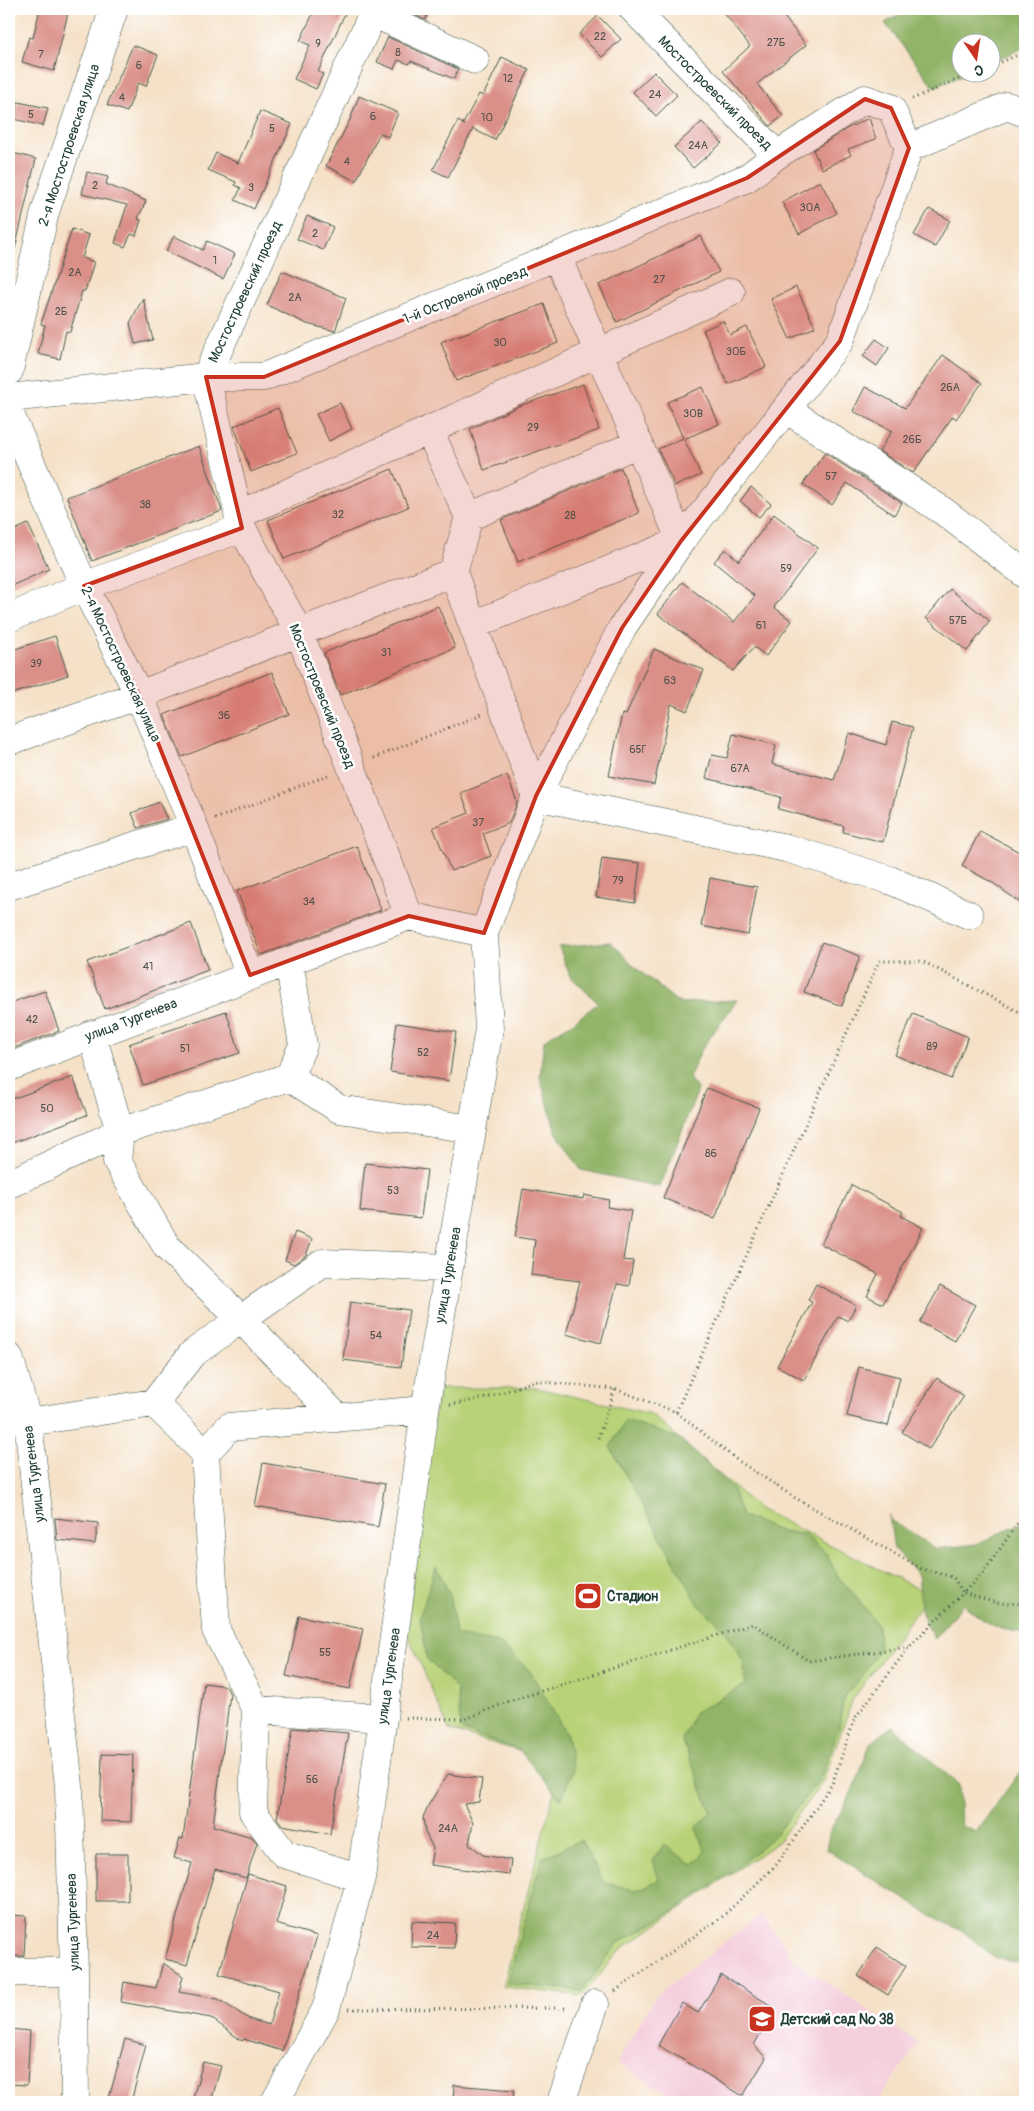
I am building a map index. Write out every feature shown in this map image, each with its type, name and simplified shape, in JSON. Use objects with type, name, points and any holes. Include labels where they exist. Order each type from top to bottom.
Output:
[{"type":"street","name":"2-я Мостостроевская улица","points":[[9,372],[44,212],[114,9]]},
{"type":"street","name":"Мостостроевский проезд","points":[[633,9],[777,155]]},
{"type":"street","name":"Мостостроевский проезд","points":[[374,11],[206,377],[240,522],[298,632],[409,916]]},
{"type":"street","points":[[374,11],[476,60]]},
{"type":"street","name":"1-й Островной проезд","points":[[9,398],[206,377],[264,377],[747,178],[777,155],[865,99],[891,108]]},
{"type":"street","points":[[909,148],[1007,106],[1025,113]]},
{"type":"street","points":[[409,916],[484,933],[536,796],[622,628],[681,541],[840,341],[909,148],[891,108]]},
{"type":"street","points":[[558,257],[681,541]]},
{"type":"street","points":[[9,618],[240,522],[429,430],[730,292]]},
{"type":"street","points":[[786,409],[943,511],[1025,574]]},
{"type":"street","name":"2-я Мостостроевская улица","points":[[9,412],[84,586],[139,695],[194,827],[250,975]]},
{"type":"street","points":[[429,430],[469,517],[453,572],[536,796]]},
{"type":"street","points":[[469,517],[639,443]]},
{"type":"street","points":[[473,625],[681,541]]},
{"type":"street","points":[[9,741],[139,695],[453,572]]},
{"type":"street","points":[[536,796],[786,848],[890,880],[969,916]]},
{"type":"street","points":[[9,886],[194,827]]},
{"type":"street","name":"улица Тургенева","points":[[9,1067],[92,1034],[409,916]]},
{"type":"street","name":"улица Тургенева","points":[[275,2102],[326,2008],[361,1878],[425,1410],[489,1029],[484,933]]},
{"type":"street","points":[[9,1184],[120,1132],[289,1077],[303,1045],[289,961]]},
{"type":"street","points":[[92,1034],[120,1132],[117,1161],[167,1247],[338,1418]]},
{"type":"street","points":[[289,1077],[339,1109],[472,1129]]},
{"type":"street","points":[[28,1422],[154,1403],[192,1354],[322,1264],[449,1268]]},
{"type":"street","name":"улица Тургенева","points":[[9,1357],[28,1422],[69,1786],[75,2102]]},
{"type":"street","points":[[154,1403],[205,1453],[216,1630],[256,1710],[253,1812],[284,1854],[361,1878]]},
{"type":"street","points":[[205,1453],[229,1427],[425,1410]]},
{"type":"street","points":[[256,1710],[383,1718]]},
{"type":"street","points":[[9,1972],[74,1972]]},
{"type":"street","points":[[561,2102],[595,2004]]},
{"type":"path","points":[[1002,62],[1025,52]]},
{"type":"path","points":[[891,108],[952,82]]},
{"type":"path","points":[[676,1412],[880,962],[922,961],[1025,1015]]},
{"type":"path","points":[[425,1410],[490,1396],[534,1381],[615,1389],[676,1412],[737,1460],[797,1499],[922,1570],[953,1577],[963,1593],[997,1603],[1025,1604]]},
{"type":"path","points":[[598,1438],[615,1389]]},
{"type":"path","points":[[326,2008],[562,2009],[595,2004],[722,1917],[778,1863],[832,1784],[855,1718],[909,1647],[984,1572],[1025,1512]]},
{"type":"path","points":[[383,1718],[466,1719],[507,1702],[753,1624],[809,1660],[909,1647]]},
{"type":"highlighted area","points":[[865,99],[891,108],[909,148],[840,341],[681,541],[622,628],[536,796],[484,933],[409,916],[250,975],[139,695],[84,586],[242,528],[206,377],[264,377],[747,178]]},
{"type":"shaded area","name":"Детский сад № 38","points":[[762,1914],[795,1962],[918,2043],[877,2102],[682,2102],[617,2063],[656,1995]]},
{"type":"green space","points":[[909,9],[1025,9],[1025,47],[1002,57],[1002,32],[952,32],[952,80],[934,87],[885,23]]},
{"type":"green space","points":[[611,942],[635,967],[679,1003],[737,1000],[701,1050],[689,1078],[698,1090],[660,1187],[581,1170],[556,1132],[540,1077],[544,1040],[574,1022],[598,1003],[570,976],[559,947]]},
{"type":"green space","points":[[438,1388],[537,1388],[651,1414],[759,1509],[929,1594],[853,1699],[823,1781],[778,1842],[620,1950],[582,1996],[503,1987],[561,1764],[449,1730],[406,1631]]},
{"type":"green space","points":[[626,1420],[680,1439],[732,1488],[742,1516],[782,1532],[804,1534],[825,1552],[839,1578],[856,1596],[878,1626],[879,1649],[862,1677],[844,1696],[839,1728],[820,1779],[774,1836],[738,1867],[671,1913],[617,1944],[582,1991],[507,1984],[542,1858],[581,1840],[604,1883],[637,1890],[659,1880],[653,1861],[664,1844],[692,1865],[705,1852],[696,1828],[711,1812],[682,1739],[695,1712],[745,1685],[744,1663],[725,1630],[699,1605],[610,1447]]},
{"type":"green space","points":[[889,1515],[890,1520],[936,1549],[977,1544],[1025,1521],[1025,1632],[999,1628],[977,1616],[963,1604],[934,1639],[922,1613],[918,1575],[894,1549]]},
{"type":"green space","points":[[436,1566],[450,1595],[456,1635],[499,1643],[529,1670],[567,1735],[573,1770],[561,1800],[519,1750],[461,1730],[457,1689],[427,1659],[420,1616]]},
{"type":"green space","points":[[892,1726],[959,1785],[961,1826],[976,1832],[1025,1765],[1025,1964],[995,1958],[965,1933],[927,1913],[826,1849],[830,1831],[855,1786],[870,1744]]},
{"type":"building","points":[[40,9],[69,9],[54,71],[22,62],[29,37],[33,38]]},
{"type":"building","points":[[315,9],[347,9],[318,72],[323,74],[316,89],[294,79],[310,45],[300,41]]},
{"type":"building","points":[[401,9],[430,9],[425,20]]},
{"type":"building","points":[[721,9],[778,9],[806,45],[757,84],[783,116],[770,126],[723,71],[750,46]]},
{"type":"building","points":[[598,16],[621,39],[602,57],[579,34]]},
{"type":"building","points":[[388,37],[458,69],[454,79],[411,61],[409,64],[398,60],[394,69],[377,62]]},
{"type":"building","points":[[133,45],[158,55],[146,86],[138,83],[127,112],[107,105]]},
{"type":"building","points":[[502,57],[529,70],[495,140],[473,129],[448,177],[433,170],[458,121],[463,124],[479,94],[483,96]]},
{"type":"building","points":[[654,72],[677,95],[656,116],[633,92]]},
{"type":"building","points":[[359,96],[398,113],[388,137],[380,133],[356,181],[326,166],[350,120]]},
{"type":"building","points":[[18,102],[48,108],[43,126],[14,119]]},
{"type":"building","points":[[260,111],[292,124],[254,209],[235,200],[241,188],[235,185],[236,182],[208,170],[216,153],[238,163]]},
{"type":"building","points":[[869,118],[876,139],[848,149],[851,155],[822,169],[813,150],[848,128]]},
{"type":"building","points":[[702,122],[722,143],[693,168],[674,147]]},
{"type":"building","points":[[9,152],[36,159],[15,249],[9,248]]},
{"type":"building","points":[[87,172],[108,177],[106,184],[146,201],[138,219],[141,220],[136,236],[131,234],[125,247],[115,243],[127,205],[82,194]]},
{"type":"building","points":[[820,181],[837,213],[799,234],[782,202]]},
{"type":"building","points":[[929,209],[950,220],[935,247],[914,235]]},
{"type":"building","points":[[307,216],[333,227],[323,250],[297,239]]},
{"type":"building","points":[[72,229],[89,235],[82,258],[94,262],[85,291],[82,291],[70,332],[66,331],[60,359],[38,354],[45,325],[41,324]]},
{"type":"building","points":[[174,236],[203,250],[207,241],[235,254],[223,279],[166,251]]},
{"type":"building","points":[[701,236],[719,272],[617,322],[599,285]]},
{"type":"building","points":[[282,271],[346,298],[335,331],[307,324],[267,305]]},
{"type":"building","points":[[796,287],[815,327],[790,339],[771,299]]},
{"type":"building","points":[[143,298],[153,340],[135,344],[130,323]]},
{"type":"building","points":[[544,304],[558,343],[456,381],[441,342]]},
{"type":"building","points":[[723,321],[730,335],[747,327],[766,367],[728,384],[703,330]]},
{"type":"building","points":[[876,339],[889,348],[877,366],[863,356]]},
{"type":"building","points":[[943,355],[982,383],[956,419],[953,416],[913,473],[879,451],[892,431],[853,411],[865,387],[905,408]]},
{"type":"building","points":[[583,384],[599,430],[484,470],[470,429],[519,406]]},
{"type":"building","points":[[703,387],[719,424],[684,439],[701,475],[675,486],[658,449],[683,438],[667,402]]},
{"type":"building","points":[[340,403],[352,429],[329,441],[316,414]]},
{"type":"building","points":[[278,408],[297,453],[251,472],[234,426]]},
{"type":"building","points":[[199,446],[222,511],[92,561],[67,497]]},
{"type":"building","points":[[825,453],[902,503],[894,515],[847,483],[832,505],[803,484]]},
{"type":"building","points":[[621,468],[639,513],[518,562],[501,520]]},
{"type":"building","points":[[392,469],[408,507],[284,559],[268,520]]},
{"type":"building","points":[[751,487],[771,504],[759,517],[740,501]]},
{"type":"building","points":[[774,514],[818,548],[774,607],[792,621],[766,656],[754,647],[733,671],[658,614],[682,582],[734,622],[755,596],[714,562],[725,549],[739,561]]},
{"type":"building","points":[[28,524],[49,569],[9,587],[9,533]]},
{"type":"building","points":[[950,589],[990,621],[967,651],[926,618]]},
{"type":"building","points":[[438,606],[455,648],[340,695],[324,653]]},
{"type":"building","points":[[55,636],[68,675],[9,695],[9,651]]},
{"type":"building","points":[[654,649],[704,670],[687,711],[671,704],[654,785],[609,776],[622,714],[626,715]]},
{"type":"building","points":[[272,672],[289,714],[182,757],[164,715]]},
{"type":"building","points":[[892,722],[913,727],[883,842],[843,832],[844,826],[778,809],[781,797],[706,778],[712,755],[727,758],[733,734],[776,745],[772,764],[834,780],[849,733],[886,745]]},
{"type":"building","points":[[507,775],[517,802],[509,823],[483,833],[491,856],[451,871],[433,827],[469,813],[461,793]]},
{"type":"building","points":[[159,802],[167,819],[138,828],[132,813]]},
{"type":"building","points":[[980,831],[1025,855],[1025,906],[993,883],[962,866]]},
{"type":"building","points":[[357,846],[381,910],[261,955],[237,891]]},
{"type":"building","points":[[602,858],[640,863],[635,903],[596,897]]},
{"type":"building","points":[[710,878],[757,887],[748,935],[701,926]]},
{"type":"building","points":[[191,923],[208,970],[105,1009],[87,962]]},
{"type":"building","points":[[822,942],[860,956],[842,1006],[804,992]]},
{"type":"building","points":[[45,991],[59,1031],[9,1050],[9,1003]]},
{"type":"building","points":[[226,1011],[240,1053],[143,1085],[129,1044]]},
{"type":"building","points":[[913,1014],[968,1037],[951,1079],[895,1055]]},
{"type":"building","points":[[397,1023],[456,1032],[449,1081],[390,1072]]},
{"type":"building","points":[[73,1077],[87,1115],[9,1144],[9,1100]]},
{"type":"building","points":[[707,1088],[759,1108],[715,1219],[663,1198]]},
{"type":"building","points":[[365,1163],[427,1170],[421,1218],[360,1211]]},
{"type":"building","points":[[852,1185],[903,1212],[901,1216],[923,1228],[883,1304],[867,1296],[878,1274],[821,1244]]},
{"type":"building","points":[[523,1189],[583,1199],[584,1195],[609,1200],[607,1207],[631,1211],[623,1260],[633,1261],[629,1286],[617,1284],[601,1343],[566,1334],[580,1281],[531,1275],[535,1240],[515,1237]]},
{"type":"building","points":[[295,1232],[312,1239],[306,1255],[294,1264],[285,1260]]},
{"type":"building","points":[[816,1284],[856,1305],[848,1321],[838,1316],[804,1380],[777,1366],[812,1302],[808,1300]]},
{"type":"building","points":[[940,1286],[975,1305],[955,1341],[920,1322]]},
{"type":"building","points":[[350,1302],[409,1310],[401,1367],[343,1360]]},
{"type":"building","points":[[859,1367],[900,1377],[888,1426],[847,1416]]},
{"type":"building","points":[[937,1378],[964,1396],[929,1449],[902,1432]]},
{"type":"building","points":[[263,1463],[385,1484],[378,1527],[255,1506]]},
{"type":"building","points":[[55,1518],[98,1523],[95,1544],[57,1540]]},
{"type":"building","points":[[299,1616],[363,1629],[350,1689],[286,1676]]},
{"type":"building","points":[[204,1683],[226,1686],[230,1694],[213,1826],[252,1837],[257,1843],[246,1878],[215,1869],[187,1965],[165,1959],[192,1863],[174,1858],[180,1838],[183,1839]]},
{"type":"building","points":[[293,1728],[348,1733],[330,1834],[282,1825],[277,1818]]},
{"type":"building","points":[[102,1754],[133,1755],[131,1822],[100,1821]]},
{"type":"building","points":[[448,1774],[482,1779],[479,1802],[464,1804],[473,1823],[469,1844],[483,1855],[511,1860],[509,1875],[430,1865],[433,1848],[425,1832],[423,1817]]},
{"type":"building","points":[[96,1854],[128,1854],[128,1901],[96,1901]]},
{"type":"building","points":[[248,1874],[287,1886],[276,1924],[317,1936],[282,2051],[244,2039],[242,2041],[211,2018],[121,2002],[124,1982],[156,1988],[163,1963],[183,1976],[179,1992],[218,1999],[249,2019],[269,2025],[279,1991],[219,1974]]},
{"type":"building","points":[[9,1915],[26,1916],[24,1956],[9,1956]]},
{"type":"building","points":[[412,1921],[455,1923],[454,1948],[411,1947]]},
{"type":"building","points":[[877,1947],[906,1966],[888,1995],[858,1976]]},
{"type":"building","points":[[721,1975],[775,2008],[754,2045],[766,2058],[743,2096],[658,2045],[682,2003],[698,2013]]},
{"type":"building","points":[[9,2029],[30,2031],[27,2085],[9,2084]]},
{"type":"building","points":[[125,2039],[146,2045],[131,2102],[108,2102]]},
{"type":"building","points":[[203,2062],[221,2066],[211,2102],[192,2102]]},
{"type":"building","points":[[454,2085],[514,2090],[513,2102],[453,2102]]},
{"type":"place","name":"Стадион","points":[[588,1596]]},
{"type":"place","name":"Детский сад № 38","points":[[762,2019]]}]
